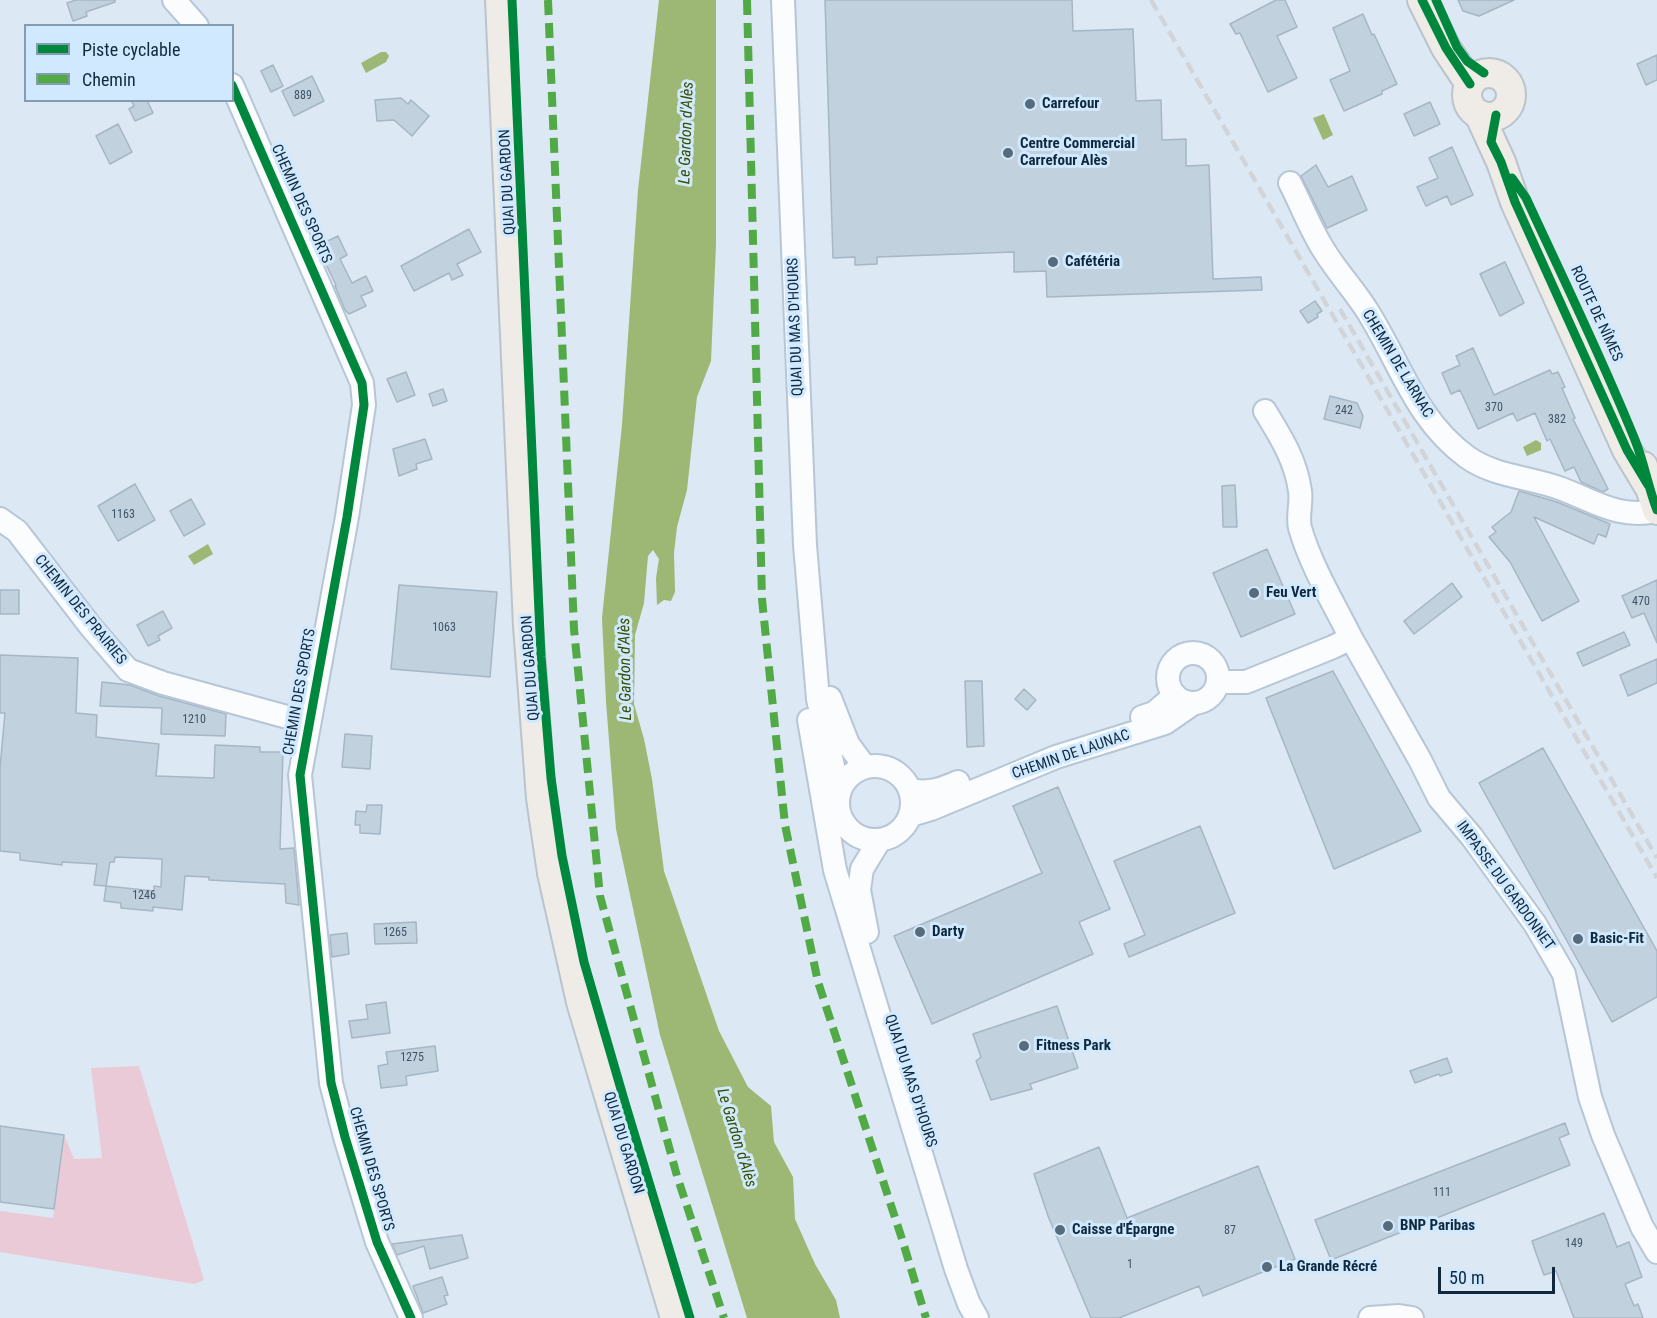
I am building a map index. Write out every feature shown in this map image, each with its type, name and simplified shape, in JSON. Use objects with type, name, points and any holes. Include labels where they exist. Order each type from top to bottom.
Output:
[{"type":"main road","name":"QUAI DU GARDON","points":[[500,0],[528,626],[541,798],[552,873],[580,1002],[675,1318]]},
{"type":"main road","points":[[1422,0],[1446,48],[1477,78]]},
{"type":"main road","points":[[1436,0],[1457,47],[1477,78]]},
{"type":"main road","points":[[1477,78],[1499,75],[1511,92],[1508,105],[1492,133]]},
{"type":"main road","name":"ROUTE DE NÎMES","points":[[1477,78],[1467,98],[1492,133],[1515,202],[1627,450],[1654,502]]},
{"type":"street","points":[[174,0],[196,24]]},
{"type":"street","name":"QUAI DU MAS D'HOURS","points":[[783,0],[805,545],[818,699],[839,793]]},
{"type":"street","name":"CHEMIN DES SPORTS","points":[[234,90],[362,383],[364,405],[347,517],[300,775],[331,1083],[377,1242],[411,1318]]},
{"type":"street","name":"CHEMIN DE LARNAC","points":[[1290,183],[1324,251],[1368,312],[1414,398],[1442,436],[1469,458],[1493,471],[1558,487],[1622,513],[1634,514],[1654,502]]},
{"type":"street","points":[[1218,682],[1246,682],[1351,638],[1306,546],[1299,524],[1301,494],[1295,466],[1282,438],[1265,411]]},
{"type":"street","name":"CHEMIN DES PRAIRIES","points":[[0,519],[17,531],[91,627],[128,670],[163,683],[309,723]]},
{"type":"street","name":"IMPASSE DU GARDONNET","points":[[1351,638],[1439,798],[1472,837],[1535,924],[1564,974],[1590,1097],[1603,1135],[1642,1227],[1657,1252]]},
{"type":"street","points":[[1188,653],[1203,655],[1210,659],[1218,674],[1215,690],[1202,701],[1184,699],[1170,687],[1168,674],[1175,660],[1188,653]]},
{"type":"street","name":"QUAI DU MAS D'HOURS","points":[[814,654],[848,744],[865,767]]},
{"type":"street","name":"QUAI DU MAS D'HOURS","points":[[814,654],[808,674],[809,727],[835,870],[956,1269],[969,1304],[977,1318]]},
{"type":"street","name":"CHEMIN DE LAUNAC","points":[[910,790],[921,793],[937,791],[1026,753],[1154,713],[1184,699]]},
{"type":"street","name":"CHEMIN DE LAUNAC","points":[[911,815],[931,809],[1056,757],[1165,723],[1184,699]]},
{"type":"street","points":[[865,767],[887,768],[897,773],[910,790],[911,815],[899,832],[890,838],[879,841],[855,836],[846,828],[840,817],[837,805],[844,781],[865,767]]},
{"type":"street","name":"QUAI DU MAS D'HOURS","points":[[840,817],[850,919]]},
{"type":"street","name":"QUAI DU MAS D'HOURS","points":[[879,841],[861,869],[859,890],[879,987],[974,1283],[993,1318]]},
{"type":"street","points":[[1370,1318],[1400,1316],[1412,1318]]},
{"type":"shaded area","points":[[139,1066],[204,1280],[194,1284],[0,1252],[0,1211],[53,1218],[64,1135],[74,1159],[102,1158],[91,1068]]},
{"type":"water","name":"Le Gardon d'Alès","points":[[659,0],[716,0],[716,244],[711,361],[697,397],[687,490],[677,527],[674,553],[675,592],[671,601],[664,600],[657,605],[656,578],[659,559],[653,550],[648,556],[644,603],[635,635],[634,704],[652,779],[664,871],[719,1031],[748,1087],[771,1106],[774,1142],[793,1177],[795,1219],[815,1264],[836,1300],[840,1318],[747,1318],[660,1035],[616,829],[602,618],[622,425],[638,190]]},
{"type":"water","points":[[381,52],[386,52],[389,56],[386,62],[366,73],[361,63]]},
{"type":"water","points":[[1324,114],[1333,135],[1323,140],[1313,118]]},
{"type":"water","points":[[1536,440],[1541,443],[1541,450],[1527,456],[1523,447]]},
{"type":"water","points":[[208,544],[213,554],[194,565],[188,556]]},
{"type":"building","points":[[76,0],[115,0],[115,2],[86,12],[87,16],[73,21],[67,3]]},
{"type":"building","name":"Centre Commercial Carrefour Alès","points":[[825,0],[1072,0],[1073,31],[1133,29],[1136,101],[1161,100],[1162,140],[1186,139],[1186,166],[1209,165],[1213,279],[1261,277],[1262,290],[1047,297],[1046,271],[1014,272],[1014,252],[877,257],[877,264],[855,265],[855,257],[833,258]]},
{"type":"building","points":[[1276,0],[1285,0],[1297,27],[1277,36],[1297,78],[1268,92],[1240,33],[1236,34],[1230,24]]},
{"type":"building","points":[[1458,0],[1514,0],[1479,16],[1463,11]]},
{"type":"building","points":[[1363,14],[1397,84],[1382,91],[1382,94],[1344,111],[1330,80],[1350,71],[1333,28]]},
{"type":"building","points":[[1657,55],[1657,80],[1646,85],[1637,64]]},
{"type":"building","points":[[273,65],[283,86],[271,92],[261,71]]},
{"type":"building","points":[[312,76],[324,101],[294,116],[282,91]]},
{"type":"building","points":[[401,98],[408,104],[411,100],[429,116],[412,136],[394,120],[377,121],[375,100]]},
{"type":"building","points":[[132,102],[148,102],[153,113],[135,121],[129,109],[134,106]]},
{"type":"building","points":[[1430,102],[1440,124],[1414,136],[1404,114]]},
{"type":"building","points":[[118,124],[132,152],[110,164],[96,136]]},
{"type":"building","points":[[1452,147],[1473,195],[1451,205],[1447,196],[1426,206],[1417,187],[1438,178],[1429,158]]},
{"type":"building","points":[[1316,165],[1328,187],[1352,176],[1367,210],[1327,228],[1301,176]]},
{"type":"building","points":[[469,229],[481,252],[457,264],[463,275],[452,280],[449,273],[414,291],[401,266]]},
{"type":"building","points":[[338,236],[347,255],[340,259],[352,283],[366,276],[373,291],[361,296],[366,306],[349,314],[345,310],[317,246]]},
{"type":"building","points":[[1505,262],[1524,303],[1500,316],[1480,274]]},
{"type":"building","points":[[1315,301],[1322,311],[1317,314],[1318,317],[1308,323],[1300,311]]},
{"type":"building","points":[[1473,348],[1494,395],[1550,370],[1552,374],[1558,372],[1575,418],[1573,419],[1608,489],[1603,492],[1581,482],[1574,467],[1565,471],[1550,439],[1547,441],[1535,413],[1517,421],[1513,413],[1478,429],[1460,390],[1451,394],[1442,373],[1460,365],[1456,356]]},
{"type":"building","points":[[406,372],[415,395],[397,402],[387,379]]},
{"type":"building","points":[[443,389],[447,401],[433,406],[429,394]]},
{"type":"building","points":[[1330,396],[1357,403],[1363,416],[1360,428],[1324,419]]},
{"type":"building","points":[[425,439],[432,459],[416,464],[417,469],[399,476],[393,449]]},
{"type":"building","points":[[135,484],[155,520],[118,541],[98,506]]},
{"type":"building","points":[[1235,485],[1237,527],[1223,527],[1222,486]]},
{"type":"building","points":[[1519,491],[1557,502],[1610,524],[1606,537],[1598,534],[1594,544],[1534,517],[1579,601],[1542,621],[1510,562],[1489,537],[1496,532],[1492,527],[1511,512]]},
{"type":"building","points":[[191,499],[205,524],[184,536],[170,511]]},
{"type":"building","name":"Feu Vert","points":[[1267,549],[1295,614],[1241,637],[1213,573]]},
{"type":"building","points":[[1657,580],[1657,643],[1644,613],[1632,618],[1622,596]]},
{"type":"building","points":[[1452,583],[1462,597],[1414,634],[1404,621]]},
{"type":"building","points":[[399,585],[497,592],[490,677],[391,669]]},
{"type":"building","points":[[0,590],[19,590],[19,614],[0,614]]},
{"type":"building","points":[[163,611],[172,628],[158,636],[160,640],[148,646],[137,625]]},
{"type":"building","points":[[1624,632],[1630,645],[1583,666],[1577,653]]},
{"type":"building","points":[[0,655],[78,658],[76,713],[97,715],[96,737],[159,744],[156,776],[214,778],[215,745],[260,747],[260,752],[283,752],[280,849],[294,848],[299,905],[286,903],[285,884],[209,880],[209,877],[185,876],[182,910],[153,907],[153,911],[121,908],[121,903],[104,901],[106,886],[94,885],[97,864],[62,862],[62,865],[20,860],[20,853],[0,851],[0,768],[5,713],[0,713]],"holes":[[[115,857],[162,859],[161,887],[154,886],[154,891],[106,886],[110,862],[114,862]]]},
{"type":"building","points":[[1657,659],[1657,683],[1628,696],[1620,675]]},
{"type":"building","points":[[1333,671],[1421,831],[1334,869],[1266,698]]},
{"type":"building","points":[[965,681],[982,681],[984,746],[967,747]]},
{"type":"building","points":[[102,682],[130,685],[159,696],[226,714],[225,736],[161,734],[162,708],[100,706]]},
{"type":"building","points":[[1024,689],[1036,700],[1027,710],[1015,699]]},
{"type":"building","points":[[345,734],[372,736],[370,769],[342,767]]},
{"type":"building","points":[[1543,748],[1657,951],[1657,997],[1612,1022],[1479,783]]},
{"type":"building","points":[[1058,787],[1110,909],[1079,922],[1093,954],[932,1024],[894,936],[1042,873],[1013,806]]},
{"type":"building","points":[[367,805],[382,805],[380,834],[360,833],[360,825],[355,825],[356,811],[366,812]]},
{"type":"building","points":[[1200,826],[1235,913],[1129,957],[1124,944],[1145,935],[1114,861]]},
{"type":"building","points":[[416,922],[417,943],[375,944],[374,924]]},
{"type":"building","points":[[347,933],[349,954],[332,957],[330,935]]},
{"type":"building","points":[[386,1002],[390,1033],[352,1038],[349,1021],[368,1019],[366,1005]]},
{"type":"building","name":"Fitness Park","points":[[1057,1006],[1078,1068],[1030,1084],[1032,1089],[991,1100],[976,1061],[981,1057],[973,1034]]},
{"type":"building","points":[[435,1046],[438,1071],[406,1076],[407,1085],[381,1088],[378,1066],[388,1064],[386,1052]]},
{"type":"building","points":[[1447,1058],[1452,1072],[1415,1083],[1410,1071]]},
{"type":"building","points":[[1565,1123],[1569,1134],[1559,1138],[1570,1165],[1331,1260],[1315,1220]]},
{"type":"building","points":[[0,1126],[64,1135],[54,1209],[0,1202]]},
{"type":"building","points":[[1099,1147],[1127,1218],[1258,1166],[1295,1259],[1203,1296],[1199,1286],[1119,1318],[1091,1318],[1048,1216],[1034,1174]]},
{"type":"building","points":[[1604,1213],[1617,1247],[1629,1242],[1642,1277],[1625,1284],[1634,1306],[1638,1304],[1643,1318],[1574,1318],[1556,1271],[1544,1275],[1532,1241]]},
{"type":"building","points":[[462,1235],[468,1258],[430,1269],[424,1246],[397,1255],[392,1244]]},
{"type":"building","points":[[442,1277],[448,1295],[444,1296],[447,1304],[423,1313],[413,1286]]},
{"type":"railway","points":[[1151,0],[1657,878]]},
{"type":"railway","points":[[1340,309],[1657,858]]},
{"type":"marked path","points":[[548,0],[574,629],[600,896],[677,1176],[724,1318]]},
{"type":"marked path","points":[[747,0],[762,599],[785,825],[818,982],[926,1318]]},
{"type":"cycle path","points":[[512,0],[541,657],[551,778],[562,856],[584,962],[690,1318]]},
{"type":"cycle path","points":[[1422,0],[1446,48],[1470,84]]},
{"type":"cycle path","points":[[1436,0],[1457,47],[1467,61],[1484,73]]},
{"type":"cycle path","points":[[234,90],[362,383],[364,405],[347,517],[300,775],[331,1083],[377,1242],[411,1318]]},
{"type":"cycle path","points":[[1496,115],[1491,142],[1501,162],[1515,202],[1627,450],[1648,485]]},
{"type":"cycle path","points":[[1512,178],[1526,198],[1609,379],[1638,448],[1657,510]]},
{"type":"place","name":"Carrefour","points":[[1030,104]]},
{"type":"place","name":"Centre Commercial Carrefour Alès","points":[[1008,153]]},
{"type":"place","name":"Cafétéria","points":[[1053,262]]},
{"type":"place","name":"Feu Vert","points":[[1254,593]]},
{"type":"place","name":"Darty","points":[[920,932]]},
{"type":"place","name":"Basic-Fit","points":[[1578,939]]},
{"type":"place","name":"Fitness Park","points":[[1024,1046]]},
{"type":"place","name":"BNP Paribas","points":[[1388,1226]]},
{"type":"place","name":"Caisse d'Épargne","points":[[1060,1230]]},
{"type":"place","name":"La Grande Récré","points":[[1267,1267]]}]
